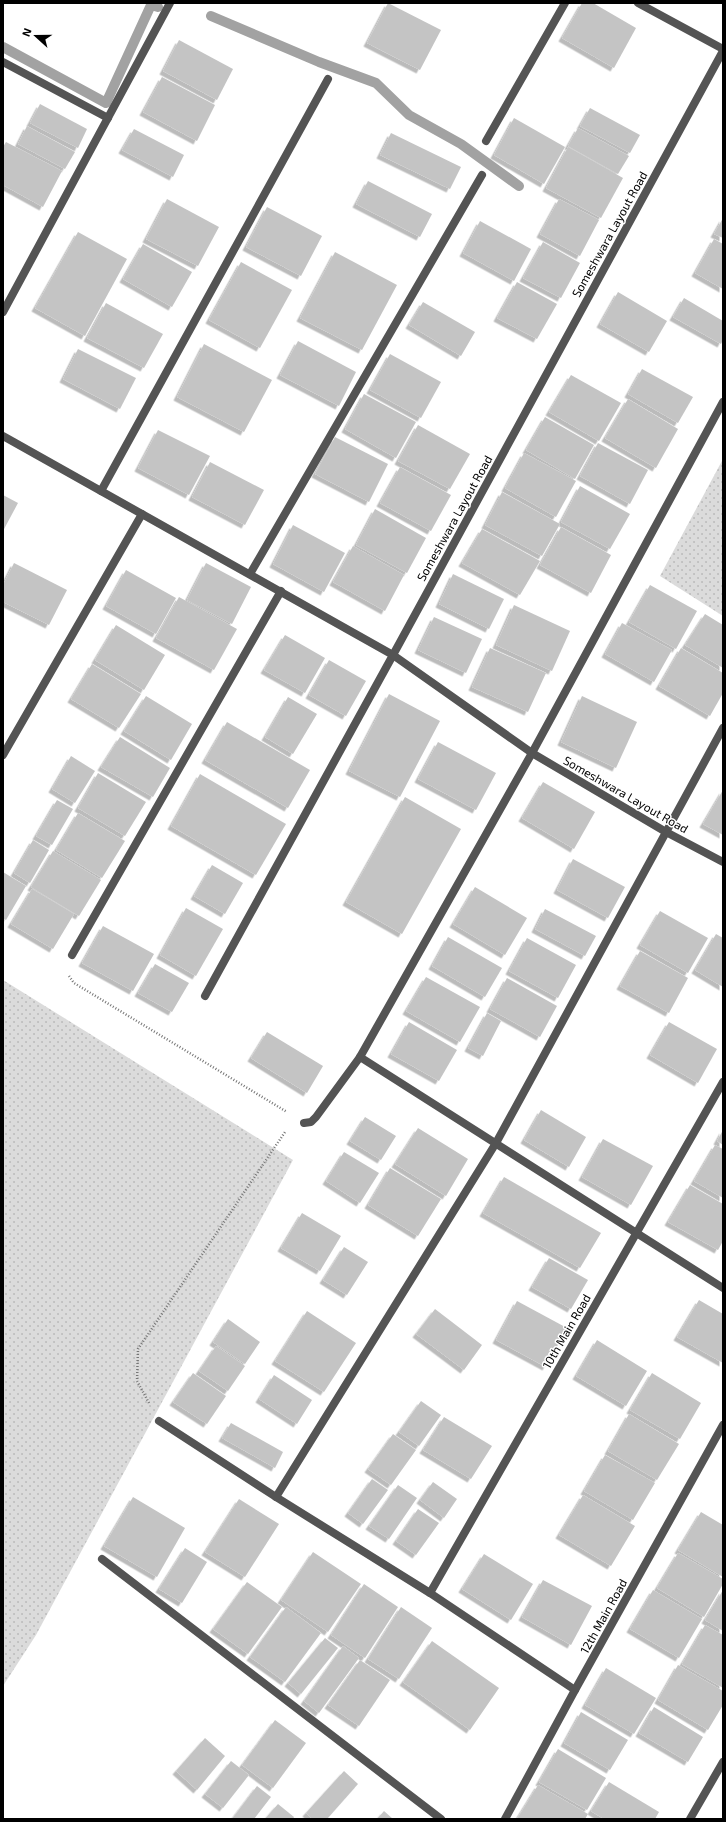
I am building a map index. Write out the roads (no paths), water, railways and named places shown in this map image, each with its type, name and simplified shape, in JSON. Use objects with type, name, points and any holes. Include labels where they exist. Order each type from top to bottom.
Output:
[{"type":"street","points":[[3,312],[170,3]]},
{"type":"street","points":[[486,141],[564,3]]},
{"type":"street","points":[[638,3],[723,50]]},
{"type":"street","name":"Someshwara Layout Road","points":[[723,50],[393,655],[532,753],[666,832],[723,862]]},
{"type":"street","points":[[3,62],[108,118]]},
{"type":"street","points":[[101,491],[328,79]]},
{"type":"street","points":[[250,574],[482,176]]},
{"type":"street","points":[[304,1123],[311,1122],[316,1117],[360,1056],[532,753],[723,402]]},
{"type":"street","points":[[3,436],[393,655],[205,996]]},
{"type":"street","points":[[3,755],[142,514]]},
{"type":"street","points":[[72,955],[281,591]]},
{"type":"street","points":[[276,1497],[496,1143],[723,728]]},
{"type":"street","points":[[360,1056],[723,1288]]},
{"type":"street","name":"10th Main Road","points":[[430,1593],[723,1082]]},
{"type":"street","points":[[159,1421],[276,1497],[430,1593],[575,1690]]},
{"type":"street","name":"12th Main Road","points":[[505,1819],[575,1690],[723,1425]]},
{"type":"street","points":[[102,1559],[441,1819]]},
{"type":"street","points":[[690,1819],[723,1762]]},
{"type":"waterway","points":[[3,47],[106,103],[151,5],[158,7]]},
{"type":"waterway","points":[[211,16],[319,62],[376,83],[409,115],[461,144],[519,186]]}]
